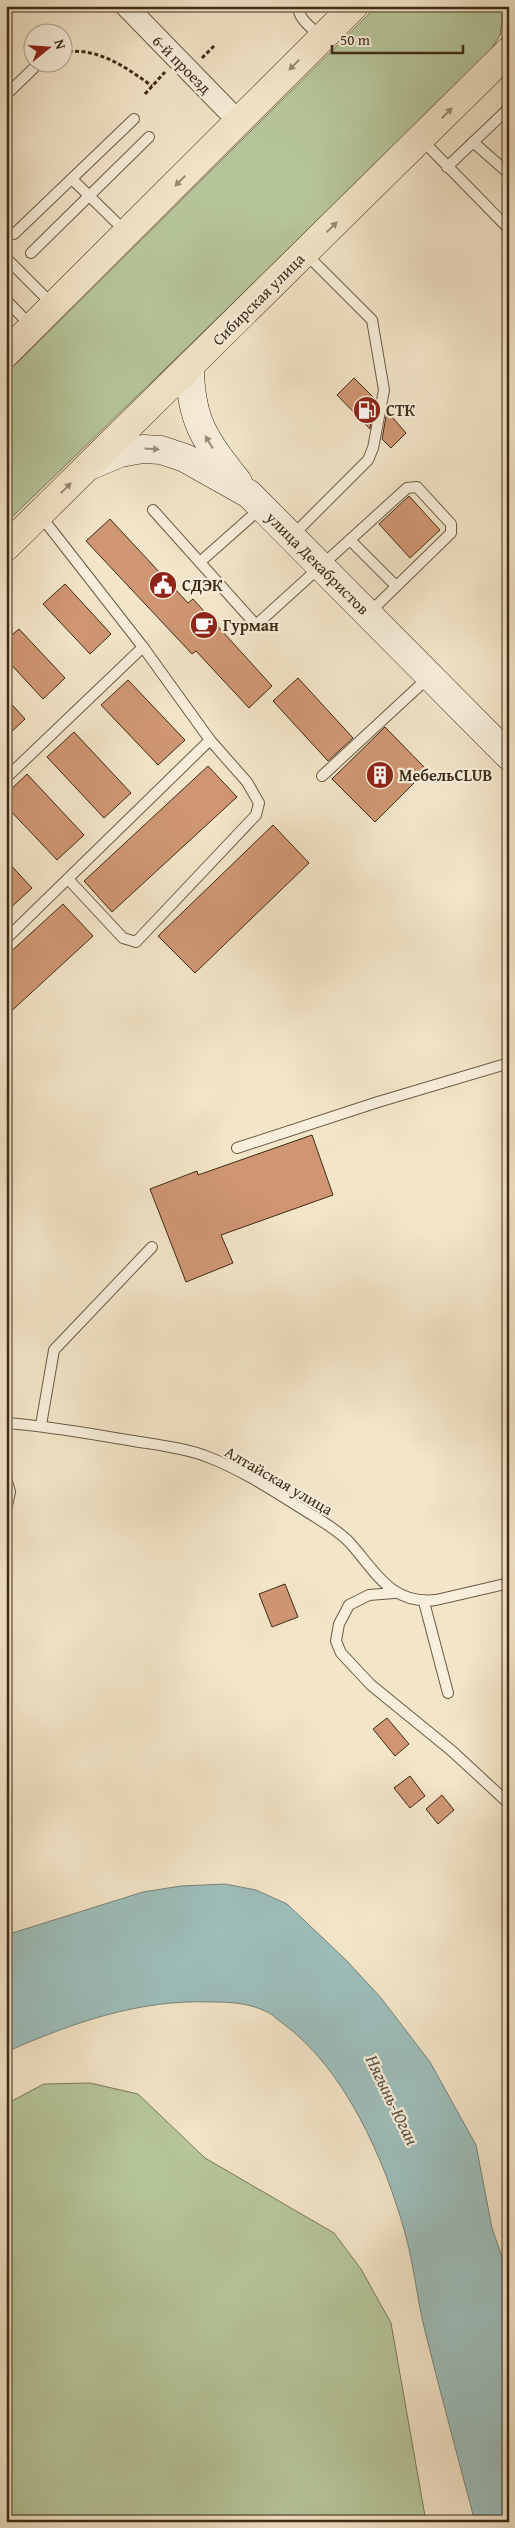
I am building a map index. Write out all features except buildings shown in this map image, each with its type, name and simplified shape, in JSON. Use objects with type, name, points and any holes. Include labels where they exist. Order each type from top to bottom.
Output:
[{"type":"main road","points":[[6,353],[354,6]]},
{"type":"main road","name":"Сибирская улица","points":[[6,547],[421,140],[506,52]]},
{"type":"main road","points":[[190,366],[190,393],[193,409],[201,430],[216,454],[255,501]]},
{"type":"main road","name":"улица Декабристов","points":[[88,466],[120,453],[143,449],[161,450],[185,458],[255,501],[292,536],[509,756]]},
{"type":"street","name":"6-й проезд","points":[[126,6],[239,122]]},
{"type":"lane","points":[[298,6],[298,12],[303,19],[322,38]]},
{"type":"lane","points":[[6,95],[30,72]]},
{"type":"lane","points":[[447,167],[509,108]]},
{"type":"lane","points":[[14,234],[134,119]]},
{"type":"lane","points":[[31,253],[90,197],[148,137]]},
{"type":"lane","points":[[421,140],[509,229]]},
{"type":"lane","points":[[473,142],[506,170],[509,168]]},
{"type":"lane","points":[[72,179],[127,233]]},
{"type":"lane","points":[[292,536],[368,460],[373,448],[384,390],[372,320],[304,253]]},
{"type":"lane","points":[[6,258],[54,306]]},
{"type":"lane","points":[[6,300],[32,327]]},
{"type":"lane","points":[[152,510],[256,625],[407,488],[417,488],[451,524],[451,533],[368,614]]},
{"type":"lane","points":[[200,562],[255,501]]},
{"type":"lane","points":[[40,514],[143,648],[210,740],[247,782],[259,803],[256,815],[136,942],[123,938],[68,879]]},
{"type":"lane","points":[[350,540],[396,586]]},
{"type":"lane","points":[[6,778],[143,648]]},
{"type":"lane","points":[[322,776],[430,676]]},
{"type":"lane","points":[[6,939],[210,740]]},
{"type":"lane","points":[[237,1148],[378,1102],[509,1063]]},
{"type":"lane","points":[[41,1425],[54,1350],[152,1246]]},
{"type":"lane","name":"Алтайская улица","points":[[6,1423],[41,1425],[175,1448],[207,1456],[245,1474],[328,1525],[348,1541],[394,1593]]},
{"type":"lane","points":[[6,1478],[10,1492],[6,1510]]},
{"type":"lane","points":[[504,1800],[452,1751],[371,1685],[342,1652],[336,1641],[339,1624],[348,1605],[369,1595],[394,1593],[424,1602],[509,1583]]},
{"type":"lane","points":[[424,1602],[448,1693]]},
{"type":"path","points":[[72,50],[99,54],[128,69],[152,86]]},
{"type":"path","points":[[145,94],[170,68]]},
{"type":"green space","points":[[377,6],[504,8],[500,35],[487,57],[6,523],[6,374]]},
{"type":"green space","points":[[90,2083],[138,2094],[205,2158],[334,2233],[361,2269],[391,2323],[425,2516],[421,2522],[6,2522],[6,2104],[44,2084]]},
{"type":"water","name":"Нягынь-Юган","points":[[225,1884],[256,1890],[287,1904],[347,1961],[381,1998],[430,2062],[476,2145],[492,2228],[509,2277],[509,2522],[475,2522],[425,2331],[408,2245],[397,2205],[374,2146],[359,2117],[325,2064],[304,2042],[272,2015],[259,2008],[232,2003],[185,2002],[158,2004],[106,2015],[6,2052],[6,1935],[143,1892],[181,1886]]},
{"type":"place","name":"СТК","points":[[367,410]]},
{"type":"place","name":"СДЭК","points":[[163,585]]},
{"type":"place","name":"Гурман","points":[[204,625]]},
{"type":"place","name":"МебельCLUB","points":[[380,775]]}]
